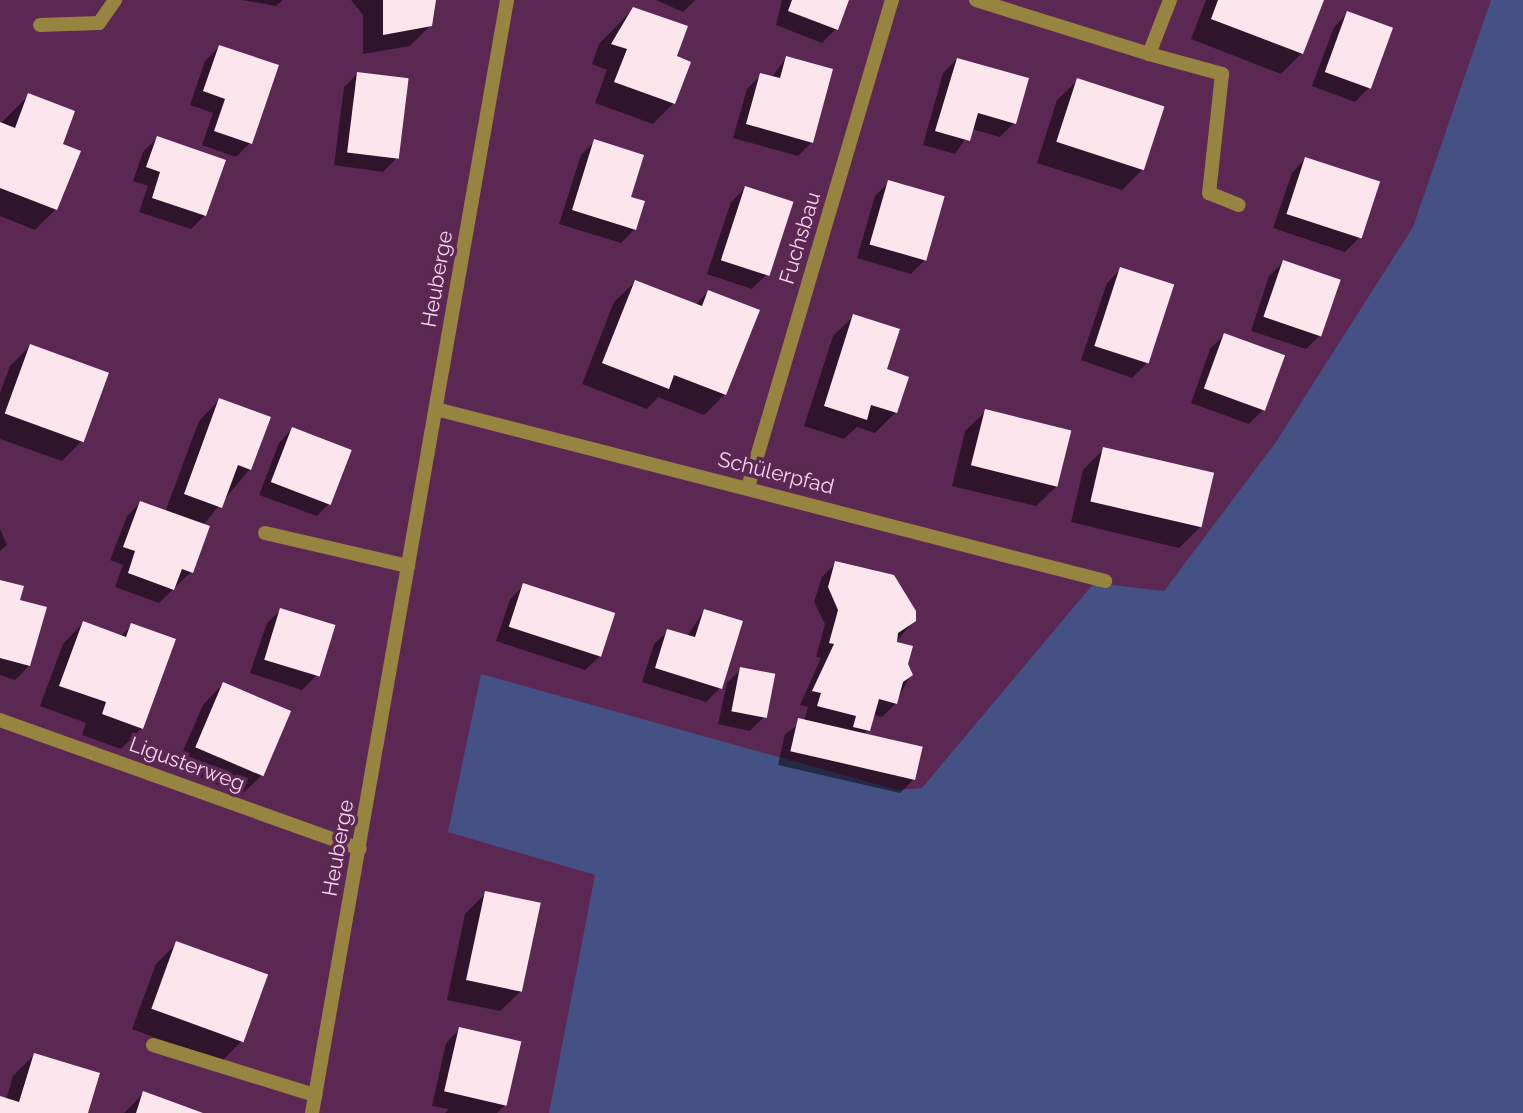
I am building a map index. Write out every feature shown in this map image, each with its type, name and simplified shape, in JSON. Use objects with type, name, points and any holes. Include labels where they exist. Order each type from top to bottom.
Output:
[{"type":"street","points":[[40,25],[99,23],[115,0]]},
{"type":"street","name":"Heuberge","points":[[312,1113],[508,0]]},
{"type":"street","name":"Fuchsbau","points":[[748,487],[892,0]]},
{"type":"street","points":[[976,0],[1222,74],[1209,193],[1239,205]]},
{"type":"street","points":[[1149,54],[1170,0]]},
{"type":"street","name":"Schülerpfad","points":[[436,409],[748,487],[1105,581]]},
{"type":"street","points":[[265,533],[408,566]]},
{"type":"street","name":"Ligusterweg","points":[[0,720],[360,849]]},
{"type":"street","points":[[153,1045],[315,1095]]},
{"type":"shaded area","points":[[1491,0],[1523,0],[1523,1113],[549,1113],[595,875],[448,832],[481,674],[897,790],[922,788],[1094,583],[1164,591],[1276,442],[1413,227]]},
{"type":"building","points":[[383,0],[436,0],[432,26],[383,35]]},
{"type":"building","points":[[792,0],[849,0],[838,30],[788,11]]},
{"type":"building","points":[[1218,0],[1324,0],[1303,54],[1211,19]]},
{"type":"building","points":[[633,7],[688,26],[677,56],[691,62],[675,104],[614,82],[627,49],[611,44]]},
{"type":"building","points":[[1347,11],[1393,28],[1371,89],[1325,72]]},
{"type":"building","points":[[219,45],[279,65],[252,144],[214,131],[225,99],[203,91]]},
{"type":"building","points":[[786,56],[833,69],[813,143],[746,124],[760,73],[780,78]]},
{"type":"building","points":[[957,58],[1029,78],[1016,124],[978,113],[970,141],[935,131]]},
{"type":"building","points":[[357,72],[409,78],[399,159],[347,152]]},
{"type":"building","points":[[1077,78],[1164,106],[1144,170],[1056,142]]},
{"type":"building","points":[[28,93],[75,111],[63,144],[81,151],[57,210],[0,188],[0,122],[15,128]]},
{"type":"building","points":[[157,136],[226,160],[206,216],[152,198],[160,172],[146,167]]},
{"type":"building","points":[[594,139],[644,155],[631,197],[645,201],[636,230],[572,210]]},
{"type":"building","points":[[1305,157],[1380,181],[1362,238],[1286,214]]},
{"type":"building","points":[[888,180],[945,196],[926,261],[870,244]]},
{"type":"building","points":[[745,186],[794,202],[769,276],[721,260]]},
{"type":"building","points":[[1283,260],[1341,280],[1321,337],[1263,317]]},
{"type":"building","points":[[1120,267],[1174,285],[1149,364],[1094,346]]},
{"type":"building","points":[[635,280],[702,306],[708,290],[760,310],[726,395],[674,375],[669,389],[602,363]]},
{"type":"building","points":[[853,314],[900,329],[887,369],[909,377],[897,413],[871,405],[867,420],[824,406]]},
{"type":"building","points":[[1224,333],[1285,355],[1265,411],[1204,388]]},
{"type":"building","points":[[30,344],[109,373],[84,442],[5,414]]},
{"type":"building","points":[[219,398],[271,417],[251,470],[238,465],[222,508],[184,494]]},
{"type":"building","points":[[985,409],[1071,431],[1057,487],[971,465]]},
{"type":"building","points":[[292,427],[352,450],[331,505],[271,482]]},
{"type":"building","points":[[1103,447],[1214,473],[1201,527],[1090,502]]},
{"type":"building","points":[[140,501],[210,526],[193,573],[182,569],[174,590],[128,573],[135,551],[123,547]]},
{"type":"building","points":[[835,561],[894,575],[916,611],[916,621],[898,633],[897,642],[913,646],[908,664],[913,675],[903,682],[897,704],[879,699],[870,731],[853,727],[856,716],[817,706],[821,693],[812,691],[834,644],[829,643],[838,610],[828,587]]},
{"type":"building","points":[[0,580],[24,586],[20,600],[47,607],[30,666],[0,658]]},
{"type":"building","points":[[523,583],[615,613],[601,657],[509,627]]},
{"type":"building","points":[[280,608],[335,625],[320,677],[264,660]]},
{"type":"building","points":[[704,609],[743,621],[722,689],[655,668],[667,629],[695,637]]},
{"type":"building","points":[[83,621],[126,637],[131,623],[176,639],[143,729],[102,714],[106,702],[59,686]]},
{"type":"building","points":[[740,667],[775,674],[767,718],[731,711]]},
{"type":"building","points":[[223,682],[291,711],[263,776],[195,747]]},
{"type":"building","points":[[798,718],[923,747],[915,780],[790,751]]},
{"type":"building","points":[[485,891],[541,903],[522,992],[466,980]]},
{"type":"building","points":[[176,941],[268,975],[243,1042],[151,1009]]},
{"type":"building","points":[[459,1027],[521,1041],[507,1106],[444,1091]]},
{"type":"building","points":[[34,1053],[100,1073],[88,1113],[0,1113],[0,1096],[19,1102]]},
{"type":"building","points":[[143,1091],[203,1113],[136,1113]]}]
